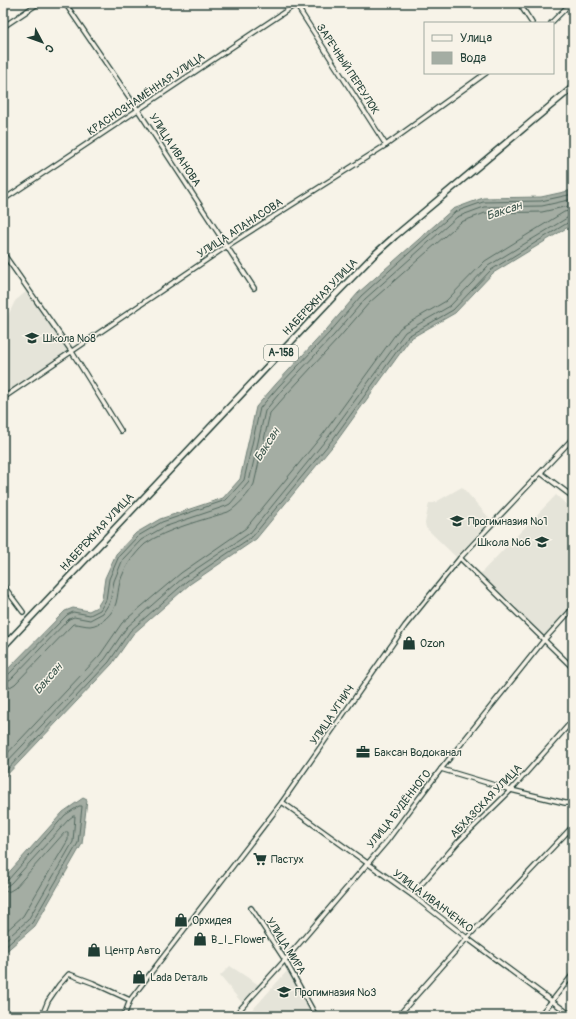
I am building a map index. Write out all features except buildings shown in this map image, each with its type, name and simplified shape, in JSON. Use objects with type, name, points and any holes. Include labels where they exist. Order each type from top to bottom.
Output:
[{"type":"main road","name":"НАБЕРЕЖНАЯ УЛИЦА","points":[[3,648],[374,255],[394,236],[573,87]]},
{"type":"street","points":[[3,27],[40,3]]},
{"type":"street","name":"УЛИЦА ИВАНОВА","points":[[65,3],[138,110],[254,288]]},
{"type":"street","points":[[520,3],[531,22]]},
{"type":"street","points":[[552,22],[571,3]]},
{"type":"street","name":"КРАСНОЗНАМЁННАЯ УЛИЦА","points":[[3,200],[296,4]]},
{"type":"street","name":"ЗАРЕЧНЫЙ ПЕРЕУЛОК","points":[[296,4],[386,145]]},
{"type":"street","name":"УЛИЦА АПАНАСОВА","points":[[3,398],[227,246],[386,145],[485,74]]},
{"type":"street","points":[[3,253],[72,352],[121,431]]},
{"type":"street","name":"УЛИЦА УГНИЧ","points":[[124,1016],[130,1000],[282,802],[405,626],[460,558],[573,438]]},
{"type":"street","points":[[541,473],[573,497]]},
{"type":"street","points":[[460,558],[573,668]]},
{"type":"street","points":[[3,584],[24,612]]},
{"type":"street","name":"УЛИЦА БУДЁННОГО","points":[[234,1016],[285,960],[387,841],[441,769],[544,640],[573,608]]},
{"type":"street","name":"АБХАЗСКАЯ УЛИЦА","points":[[412,895],[458,842],[511,790],[573,720]]},
{"type":"street","points":[[441,769],[511,790],[565,803],[573,803]]},
{"type":"street","name":"УЛИЦА ИВАНЧЕНКО","points":[[282,802],[412,895],[572,1016]]},
{"type":"street","points":[[398,1016],[467,938],[573,826]]},
{"type":"street","name":"УЛИЦА МИРА","points":[[251,908],[285,960],[316,1016]]},
{"type":"street","points":[[42,1016],[48,1001],[59,984],[69,974],[130,1000]]},
{"type":"street","points":[[539,1016],[573,974]]},
{"type":"shaded area","name":"Школа №8","points":[[27,291],[69,350],[3,396],[3,326],[15,301]]},
{"type":"shaded area","name":"Прогимназия №1","points":[[462,487],[491,520],[456,557],[426,528],[425,523],[429,503],[434,503]]},
{"type":"shaded area","name":"Школа №6","points":[[556,495],[573,510],[573,602],[568,608],[567,613],[545,637],[516,609],[516,607],[506,597],[504,598],[480,574]]},
{"type":"shaded area","points":[[230,966],[259,985],[242,1003],[220,976]]},
{"type":"shaded area","name":"Прогимназия №3","points":[[288,970],[313,1015],[247,1016]]},
{"type":"water","name":"Баксан","points":[[573,190],[573,224],[493,273],[455,313],[411,338],[336,442],[256,539],[190,584],[133,634],[112,664],[3,779],[3,674],[65,611],[73,608],[89,611],[97,607],[102,599],[105,578],[116,554],[136,533],[160,519],[223,498],[240,479],[256,407],[358,293],[453,209],[483,198],[541,197]]},
{"type":"water","points":[[83,798],[87,800],[82,844],[35,926],[3,954],[3,879],[63,812]]},
{"type":"place","name":"Школа №8","points":[[32,338]]},
{"type":"place","name":"Прогимназия №1","points":[[457,521]]},
{"type":"place","name":"Школа №6","points":[[542,542]]},
{"type":"place","name":"Ozon","points":[[409,643]]},
{"type":"place","name":"Баксан Водоканал","points":[[363,752]]},
{"type":"place","name":"Пастух","points":[[260,859]]},
{"type":"place","name":"Орхидея","points":[[181,920]]},
{"type":"place","name":"B_I_Flower","points":[[200,939]]},
{"type":"place","name":"Центр Авто","points":[[94,950]]},
{"type":"place","name":"Lada Dеталь","points":[[139,977]]},
{"type":"place","name":"Прогимназия №3","points":[[284,992]]}]
